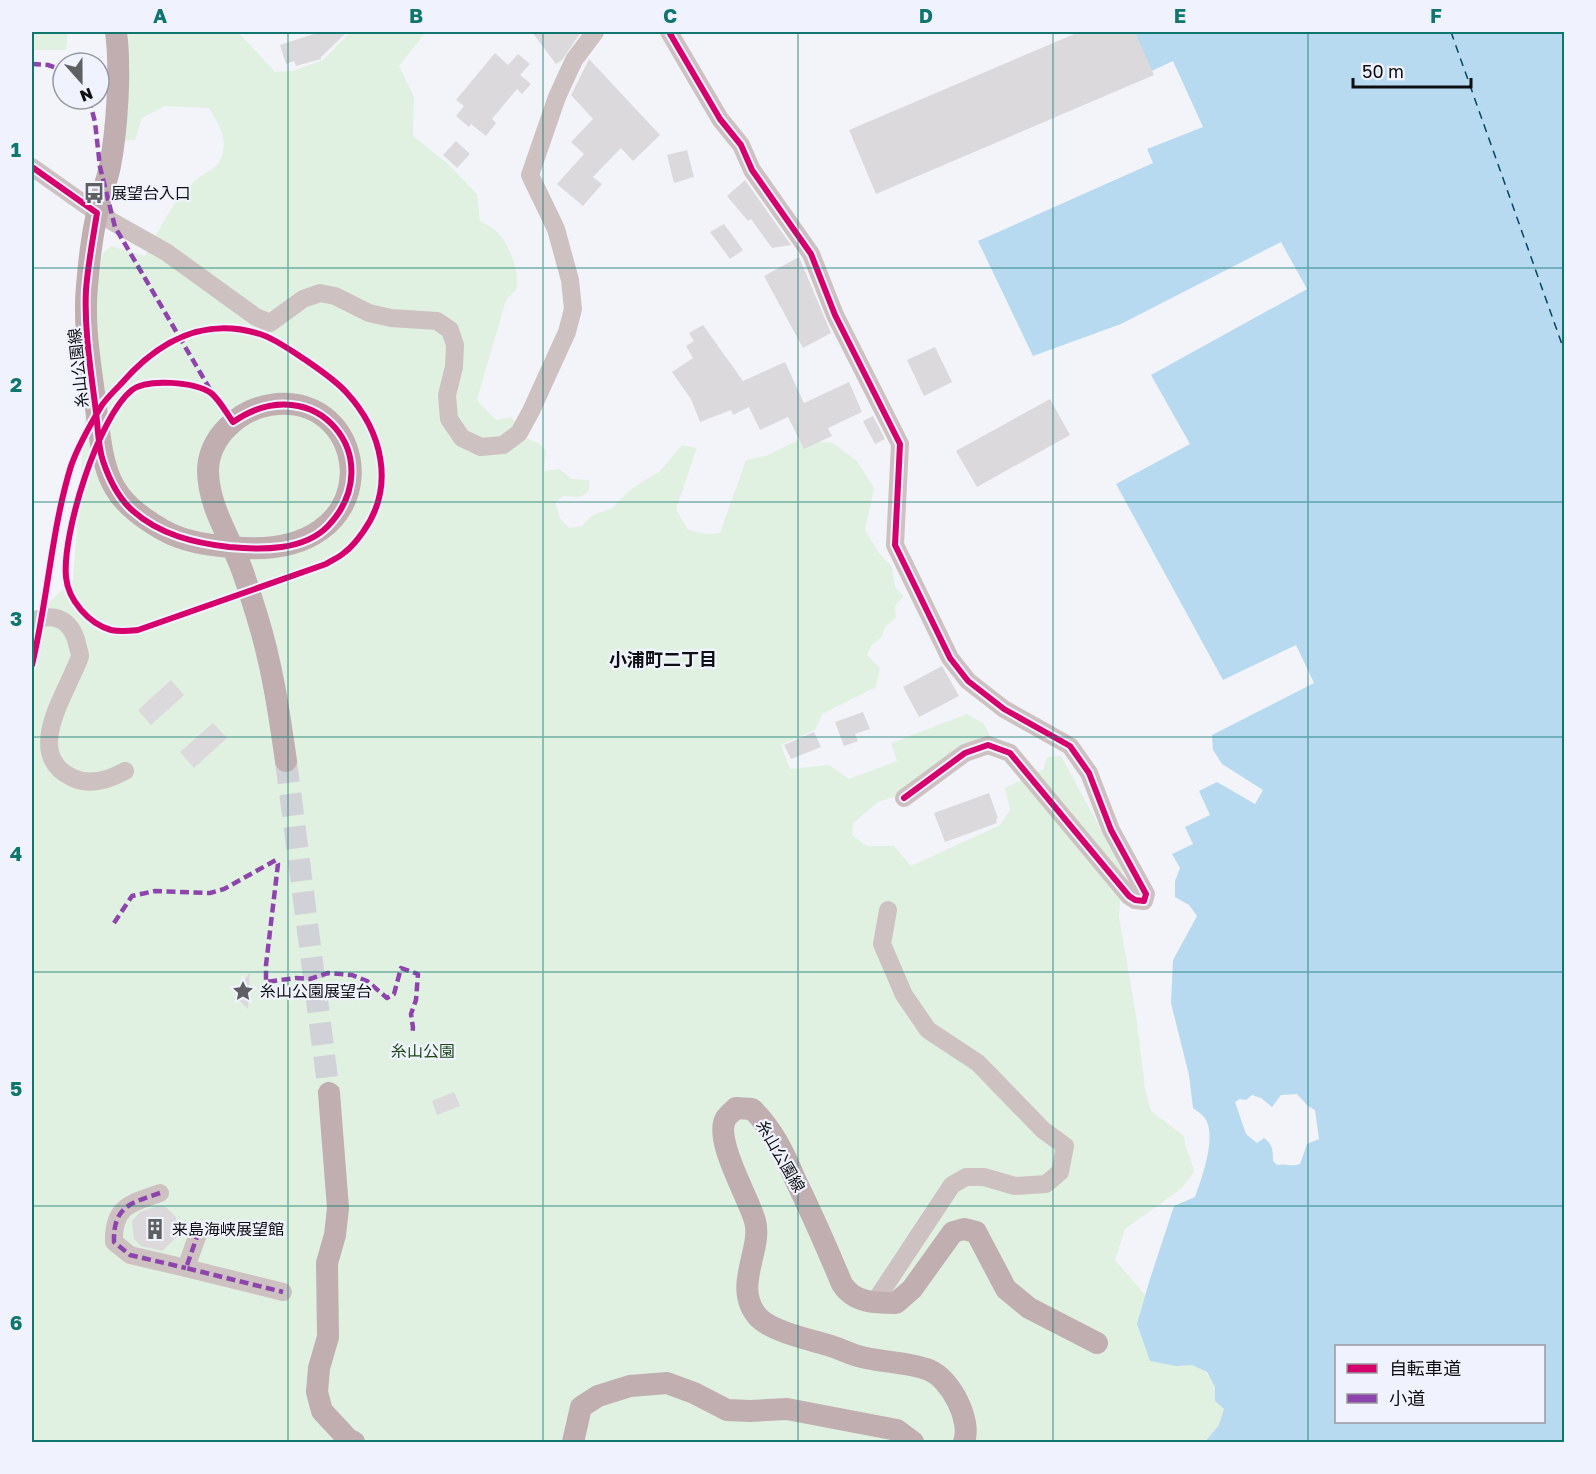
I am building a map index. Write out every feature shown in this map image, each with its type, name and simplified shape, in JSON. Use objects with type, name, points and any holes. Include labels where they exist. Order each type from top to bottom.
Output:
[{"type":"main road","name":"糸山公園線","points":[[116,32],[117,90],[114,135],[110,168],[97,213],[86,290],[87,342],[102,459],[118,495],[133,512],[172,535],[200,544],[241,548],[284,547],[306,540],[326,528],[340,512],[350,491],[351,472],[348,453],[340,435],[326,417],[308,408],[289,403],[248,412],[233,422],[220,436],[212,452],[208,469],[212,498],[223,525],[242,570],[272,670],[286,761]]},
{"type":"main road","points":[[329,1093],[338,1208],[335,1235],[327,1263],[328,1336],[319,1368],[316,1392],[322,1411],[354,1443]]},
{"type":"main road","name":"糸山公園線","points":[[874,1303],[849,1295],[842,1284],[813,1213],[765,1122],[752,1109],[736,1108],[726,1118],[723,1132],[728,1156],[756,1223],[753,1251],[746,1280],[751,1304],[760,1318],[784,1332],[863,1358],[930,1370],[947,1385],[965,1418],[968,1432],[964,1443]]},
{"type":"main road","points":[[874,1303],[896,1303],[912,1288],[953,1232],[964,1228],[976,1232],[1006,1289],[1029,1308],[1097,1343]]},
{"type":"main road","points":[[573,1443],[581,1407],[598,1396],[630,1386],[667,1383],[728,1410],[788,1408],[897,1430],[913,1443]]},
{"type":"street","points":[[32,167],[97,213],[166,252],[242,307],[270,323],[303,299],[320,293],[335,296],[369,313],[391,318],[437,321],[450,330],[455,345],[454,367],[447,395],[448,419],[462,438],[481,447],[503,445],[519,433],[531,411],[567,332],[573,309],[570,280],[556,229],[530,175],[557,96],[574,60],[595,32]]},
{"type":"street","points":[[669,32],[720,118],[741,145],[752,170],[811,254],[835,315],[900,444],[895,545],[950,657],[968,681],[1004,709],[1070,746],[1089,773],[1111,830],[1146,894],[1144,901],[1135,900],[1129,896],[1010,753],[988,745],[964,753],[904,798]]},
{"type":"street","points":[[32,621],[57,618],[69,623],[80,656],[48,730],[50,750],[57,767],[74,778],[92,782],[109,781],[125,771]]},
{"type":"street","points":[[874,1303],[952,1185],[966,1177],[984,1177],[1015,1186],[1046,1184],[1060,1172],[1065,1146],[1043,1130],[978,1063],[928,1030],[904,995],[882,944],[888,910]]},
{"type":"street","points":[[160,1193],[128,1204],[113,1225],[114,1242],[130,1255],[284,1292]]},
{"type":"street","points":[[186,1268],[199,1231]]},
{"type":"green space","points":[[32,32],[68,32],[66,50],[32,50]]},
{"type":"green space","name":"糸山公園","points":[[128,32],[238,32],[275,72],[293,71],[323,60],[350,32],[426,32],[399,66],[414,97],[413,136],[447,163],[477,194],[480,221],[493,228],[501,236],[509,250],[517,274],[517,289],[506,300],[477,400],[496,420],[511,417],[526,438],[539,443],[546,450],[544,471],[559,469],[572,479],[589,480],[589,491],[581,497],[563,496],[555,503],[560,518],[569,528],[582,526],[591,516],[612,508],[631,489],[660,471],[682,445],[697,448],[676,509],[688,530],[706,534],[720,533],[746,460],[765,456],[799,440],[833,443],[857,461],[874,488],[865,530],[879,553],[892,567],[895,587],[904,596],[895,606],[896,618],[885,627],[881,638],[872,645],[867,655],[880,668],[876,687],[822,714],[815,730],[781,745],[790,769],[829,765],[849,779],[897,761],[891,743],[967,714],[984,724],[993,741],[900,795],[878,802],[853,823],[852,835],[867,846],[894,846],[911,866],[1000,825],[1010,810],[1005,788],[1043,770],[1047,757],[1061,756],[1122,868],[1119,917],[1136,1015],[1145,1088],[1151,1111],[1184,1136],[1194,1172],[1182,1188],[1125,1229],[1115,1260],[1184,1340],[1246,1431],[1235,1442],[32,1442],[32,618],[73,580],[94,292],[103,253],[111,246],[145,256],[180,196],[196,180],[218,164],[224,142],[221,130],[209,108],[165,106],[142,118],[135,140],[119,141],[130,69]]},
{"type":"water","points":[[1089,32],[1564,32],[1564,1442],[1205,1442],[1219,1425],[1224,1409],[1215,1401],[1215,1387],[1207,1372],[1192,1365],[1176,1366],[1150,1361],[1137,1324],[1174,1206],[1195,1197],[1209,1149],[1209,1130],[1206,1120],[1193,1108],[1189,1075],[1171,1003],[1173,960],[1197,916],[1189,905],[1175,897],[1175,881],[1180,868],[1172,854],[1193,844],[1185,827],[1210,815],[1199,791],[1217,782],[1255,804],[1263,790],[1222,764],[1213,750],[1212,735],[1314,683],[1296,645],[1223,680],[1116,484],[1190,444],[1151,375],[1307,289],[1281,242],[1121,324],[1033,356],[978,241],[1153,163],[1147,149],[1203,127],[1173,61],[1115,88]],"holes":[[[1297,1094],[1315,1110],[1319,1139],[1307,1144],[1300,1164],[1277,1165],[1273,1161],[1272,1148],[1267,1140],[1264,1138],[1257,1143],[1246,1134],[1235,1102],[1240,1099],[1246,1100],[1252,1095],[1261,1098],[1272,1107],[1281,1095]]]},
{"type":"building","points":[[320,32],[347,32],[321,59],[296,66],[294,61],[286,64],[280,45]]},
{"type":"building","points":[[532,32],[581,32],[562,60],[556,64]]},
{"type":"building","points":[[1079,32],[1135,32],[1154,75],[876,194],[849,130]]},
{"type":"building","points":[[495,53],[508,65],[518,54],[530,64],[520,75],[531,84],[522,94],[517,89],[492,119],[496,123],[486,136],[471,124],[469,127],[456,116],[464,106],[456,100]]},
{"type":"building","points":[[589,59],[660,135],[633,161],[621,148],[593,177],[602,184],[583,206],[557,184],[584,154],[571,142],[593,119],[571,95]]},
{"type":"building","points":[[456,141],[470,154],[457,168],[443,155]]},
{"type":"building","points":[[687,150],[694,177],[674,183],[667,155]]},
{"type":"building","points":[[745,180],[791,245],[772,248],[751,219],[748,221],[727,196]]},
{"type":"building","points":[[724,224],[743,250],[730,259],[710,232]]},
{"type":"building","points":[[799,257],[831,333],[803,348],[764,276]]},
{"type":"building","points":[[703,325],[743,381],[785,362],[804,403],[849,382],[862,412],[828,428],[832,436],[804,449],[788,417],[760,430],[749,407],[733,415],[731,410],[700,422],[691,399],[672,372],[693,358],[686,346],[694,341],[689,333]]},
{"type":"building","points":[[935,347],[952,382],[924,396],[907,360]]},
{"type":"building","points":[[1050,399],[1070,435],[977,487],[956,451]]},
{"type":"building","points":[[873,416],[885,439],[875,444],[863,421]]},
{"type":"building","points":[[942,666],[959,696],[919,717],[903,687]]},
{"type":"building","points":[[171,680],[184,695],[151,725],[138,710]]},
{"type":"building","points":[[863,712],[870,729],[855,734],[858,741],[844,746],[835,722]]},
{"type":"building","points":[[213,723],[227,738],[194,768],[180,752]]},
{"type":"building","points":[[814,732],[821,747],[791,759],[784,745]]},
{"type":"building","points":[[989,793],[998,818],[997,823],[945,842],[934,813]]},
{"type":"building","points":[[250,973],[248,1009],[237,998],[236,993],[237,987]]},
{"type":"building","points":[[454,1092],[460,1106],[437,1115],[432,1101]]},
{"type":"building","name":"来島海峡展望館","points":[[157,1206],[166,1207],[176,1217],[177,1237],[162,1251],[141,1246],[134,1239],[132,1221],[140,1212]]},
{"type":"ferry route","points":[[1451,32],[1564,350]]},
{"type":"tunnel","points":[[286,761],[329,1093]]},
{"type":"marked path","points":[[32,64],[51,66]]},
{"type":"marked path","points":[[92,111],[100,167],[115,227],[211,391]]},
{"type":"marked path","points":[[114,923],[132,896],[155,891],[210,893],[224,889],[276,860],[278,864],[266,982],[296,978],[310,979],[328,973],[352,975],[367,981],[387,998],[394,994],[401,968],[418,974],[416,1000],[411,1014],[412,1035]]},
{"type":"marked path","points":[[160,1193],[132,1203],[120,1213],[114,1230],[114,1242],[130,1255],[186,1268]]},
{"type":"marked path","points":[[199,1231],[186,1268],[283,1292]]},
{"type":"cycle path","points":[[669,32],[720,119],[741,145],[752,170],[811,254],[835,315],[900,444],[895,545],[950,658],[968,681],[1004,709],[1070,746],[1089,773],[1111,830],[1146,894],[1144,901],[1135,900],[1129,896],[1010,753],[988,745],[965,753],[904,798]]},
{"type":"cycle path","points":[[32,167],[97,213],[86,290],[86,320],[88,351],[96,412],[97,418],[98,437],[99,443],[103,461],[111,481],[118,494],[133,511],[166,532],[191,540],[241,548],[282,547],[295,544],[307,540],[328,526],[345,500],[351,474],[348,449],[335,428],[316,412],[292,405],[263,407],[233,422],[217,399],[204,389],[183,384],[159,383],[139,386],[132,390],[119,404],[107,425],[95,450],[76,506],[70,533],[66,577],[75,602],[88,617],[111,630],[138,630],[326,564],[348,550],[363,532],[373,514],[382,478],[376,441],[358,407],[332,379],[284,346],[260,334],[239,329],[219,328],[200,331],[165,345],[134,370],[104,402],[98,411],[94,418],[71,466],[54,540],[32,665]]},
{"type":"place","name":"展望台入口","points":[[94,193]]},
{"type":"place","name":"糸山公園展望台","points":[[243,991]]},
{"type":"place","name":"来島海峡展望館","points":[[155,1229]]},
{"type":"district","name":"小浦町二丁目","points":[[663,659]]}]
